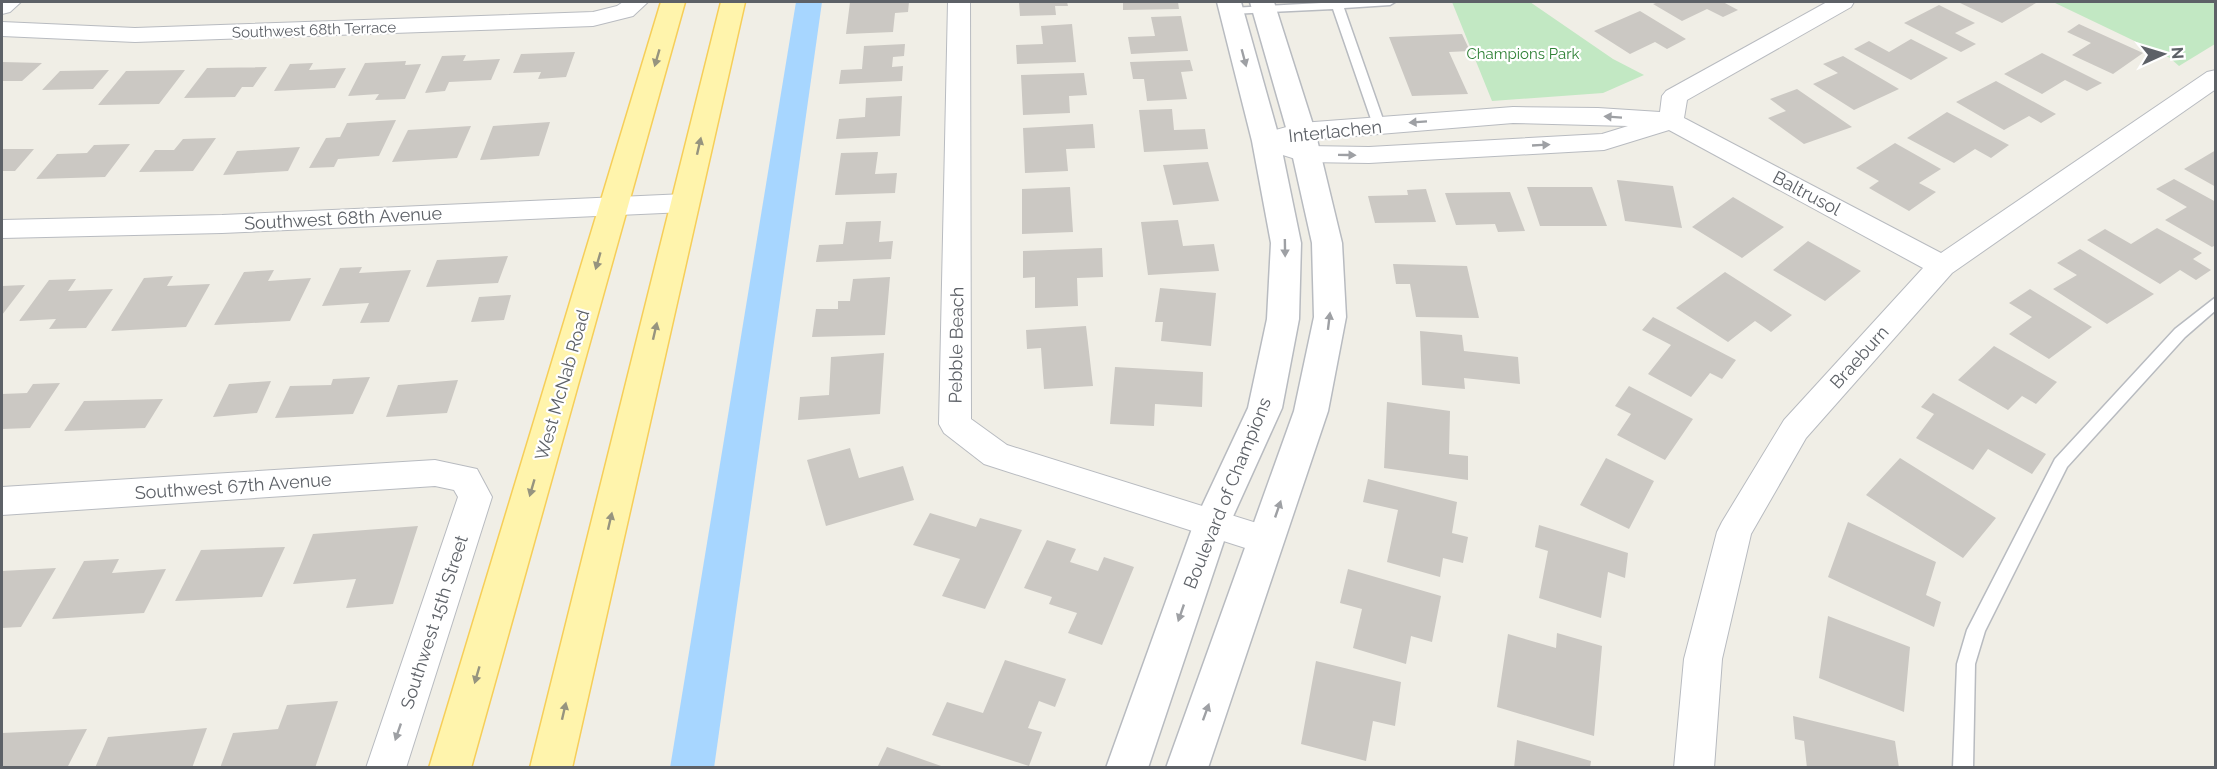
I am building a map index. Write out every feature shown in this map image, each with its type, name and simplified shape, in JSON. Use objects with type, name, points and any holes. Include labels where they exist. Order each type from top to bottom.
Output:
[{"type":"main road","name":"West McNab Road","points":[[450,768],[673,2]]},
{"type":"main road","points":[[551,768],[733,2]]},
{"type":"street","points":[[2,7],[10,2]]},
{"type":"street","name":"Pebble Beach","points":[[959,2],[955,424],[996,455],[1267,540]]},
{"type":"street","points":[[1671,121],[1675,96],[1843,2]]},
{"type":"street","points":[[1186,768],[1311,411],[1330,317],[1327,243],[1303,142],[1264,5]]},
{"type":"street","name":"Southwest 68th Terrace","points":[[2,29],[135,35],[343,29],[593,19],[631,6]]},
{"type":"street","name":"Boulevard of Champions","points":[[1127,768],[1212,523],[1265,408],[1283,319],[1286,243],[1266,141],[1230,6]]},
{"type":"street","name":"Braeburn","points":[[1694,768],[1703,658],[1734,532],[1795,429],[1942,266],[2216,77]]},
{"type":"street","name":"Interlachen","points":[[1303,142],[1379,125],[1513,115],[1598,116],[1671,121]]},
{"type":"street","name":"Interlachen","points":[[1266,141],[1303,142],[1369,155],[1604,142],[1671,121]]},
{"type":"street","name":"Baltrusol","points":[[1671,121],[1942,266]]},
{"type":"street","name":"Southwest 68th Avenue","points":[[2,229],[222,224],[685,203]]},
{"type":"street","name":"Southwest 67th Avenue","points":[[2,501],[435,473],[465,479]]},
{"type":"street","name":"Southwest 15th Street","points":[[386,768],[475,497],[465,479]]},
{"type":"lane","points":[[1230,6],[1390,2]]},
{"type":"lane","points":[[1337,4],[1379,125]]},
{"type":"lane","points":[[1963,768],[1966,664],[1976,630],[2061,463],[2180,333],[2216,302]]},
{"type":"green space","name":"Champions Park","points":[[1452,2],[1530,2],[1613,59],[1644,75],[1603,93],[1492,101]]},
{"type":"green space","points":[[2053,2],[2215,2],[2215,44],[2179,66],[2170,58]]},
{"type":"building","points":[[850,2],[909,2],[908,12],[895,13],[893,32],[846,34]]},
{"type":"building","points":[[1019,2],[1067,2],[1068,6],[1055,6],[1056,15],[1020,16]]},
{"type":"building","points":[[1123,2],[1178,2],[1179,9],[1123,10]]},
{"type":"building","points":[[1659,2],[1723,2],[1738,10],[1723,17],[1707,9],[1682,21],[1653,4]]},
{"type":"building","points":[[1958,2],[2033,2],[2036,3],[2002,23]]},
{"type":"building","points":[[1939,5],[1975,23],[1955,33],[1976,44],[1961,52],[1904,23]]},
{"type":"building","points":[[1640,11],[1686,39],[1667,49],[1655,42],[1630,54],[1594,31]]},
{"type":"building","points":[[1181,16],[1188,51],[1131,54],[1128,37],[1155,36],[1151,17]]},
{"type":"building","points":[[1072,24],[1076,62],[1017,64],[1016,45],[1043,44],[1041,26]]},
{"type":"building","points":[[2079,24],[2143,53],[2113,74],[2072,55],[2091,43],[2067,32]]},
{"type":"building","points":[[1462,34],[1470,51],[1449,52],[1468,94],[1412,96],[1389,37]]},
{"type":"building","points":[[1911,39],[1948,58],[1911,80],[1854,49],[1869,41],[1889,52]]},
{"type":"building","points":[[905,44],[904,56],[893,57],[892,67],[903,66],[902,81],[839,84],[841,70],[862,69],[864,46]]},
{"type":"building","points":[[575,52],[566,77],[538,79],[541,72],[513,73],[521,54]]},
{"type":"building","points":[[2042,53],[2102,83],[2087,91],[2065,80],[2042,94],[2004,74]]},
{"type":"building","points":[[466,55],[463,61],[500,59],[491,80],[449,82],[445,91],[425,93],[442,56]]},
{"type":"building","points":[[1843,56],[1899,89],[1854,110],[1813,84],[1838,73],[1823,64]]},
{"type":"building","points":[[1190,60],[1193,71],[1181,72],[1187,99],[1147,101],[1144,79],[1133,79],[1130,62]]},
{"type":"building","points":[[406,61],[405,65],[421,64],[405,99],[375,100],[379,94],[348,96],[365,63]]},
{"type":"building","points":[[2,62],[42,63],[22,81],[2,81]]},
{"type":"building","points":[[313,63],[309,70],[346,68],[335,88],[274,91],[290,64]]},
{"type":"building","points":[[267,67],[253,87],[242,87],[235,97],[184,98],[207,68]]},
{"type":"building","points":[[109,70],[93,89],[42,90],[60,71]]},
{"type":"building","points":[[185,70],[159,104],[98,105],[126,71]]},
{"type":"building","points":[[1084,73],[1087,95],[1069,96],[1070,113],[1023,115],[1021,75]]},
{"type":"building","points":[[1996,81],[2056,114],[2041,123],[2029,116],[2004,130],[1956,102]]},
{"type":"building","points":[[1797,89],[1852,127],[1804,144],[1768,118],[1786,111],[1770,99]]},
{"type":"building","points":[[902,96],[900,136],[836,139],[839,119],[865,117],[866,98]]},
{"type":"building","points":[[1172,109],[1174,130],[1205,129],[1208,149],[1144,152],[1139,110]]},
{"type":"building","points":[[1947,112],[2009,145],[1991,158],[1975,149],[1954,163],[1907,138]]},
{"type":"building","points":[[396,120],[379,156],[338,159],[334,167],[309,168],[326,138],[340,137],[347,123]]},
{"type":"building","points":[[550,122],[539,156],[480,160],[493,126]]},
{"type":"building","points":[[1093,124],[1095,148],[1066,149],[1068,171],[1025,173],[1023,128]]},
{"type":"building","points":[[471,126],[457,158],[392,162],[408,130]]},
{"type":"building","points":[[216,138],[193,171],[139,172],[155,150],[174,150],[183,139]]},
{"type":"building","points":[[1895,143],[1941,169],[1919,183],[1936,192],[1909,211],[1869,188],[1879,181],[1856,168]]},
{"type":"building","points":[[130,144],[105,177],[36,179],[57,154],[87,153],[94,145]]},
{"type":"building","points":[[300,147],[288,171],[223,175],[237,151]]},
{"type":"building","points":[[2,149],[34,149],[15,171],[2,171]]},
{"type":"building","points":[[2216,150],[2216,187],[2184,169]]},
{"type":"building","points":[[878,152],[875,174],[897,173],[895,193],[835,195],[841,153]]},
{"type":"building","points":[[1208,162],[1219,201],[1173,205],[1163,165]]},
{"type":"building","points":[[2174,179],[2216,202],[2216,245],[2212,247],[2165,220],[2187,207],[2156,189]]},
{"type":"building","points":[[1617,180],[1673,186],[1682,228],[1625,221]]},
{"type":"building","points":[[1070,187],[1073,232],[1022,234],[1022,189]]},
{"type":"building","points":[[1527,187],[1592,187],[1607,226],[1540,226]]},
{"type":"building","points":[[1426,189],[1436,222],[1375,223],[1368,196],[1408,195],[1407,190]]},
{"type":"building","points":[[1510,192],[1525,231],[1498,232],[1495,224],[1456,225],[1445,193]]},
{"type":"building","points":[[1733,197],[1784,227],[1742,258],[1692,227]]},
{"type":"building","points":[[1178,220],[1183,246],[1214,244],[1219,271],[1148,275],[1141,222]]},
{"type":"building","points":[[881,221],[879,242],[893,241],[891,259],[816,262],[819,245],[843,244],[846,222]]},
{"type":"building","points":[[2157,228],[2202,253],[2193,259],[2211,270],[2196,280],[2180,270],[2160,284],[2087,240],[2105,229],[2131,244]]},
{"type":"building","points":[[1808,241],[1861,271],[1825,301],[1773,270]]},
{"type":"building","points":[[1102,248],[1103,277],[1077,278],[1078,306],[1035,308],[1035,277],[1023,278],[1023,251]]},
{"type":"building","points":[[2080,249],[2154,294],[2107,324],[2053,289],[2077,275],[2057,263]]},
{"type":"building","points":[[508,256],[498,283],[426,287],[437,260]]},
{"type":"building","points":[[1393,264],[1467,266],[1479,318],[1416,317],[1410,284],[1396,284]]},
{"type":"building","points":[[362,267],[359,273],[411,270],[389,322],[360,323],[369,303],[322,306],[340,268]]},
{"type":"building","points":[[274,270],[268,281],[311,278],[290,321],[214,325],[244,272]]},
{"type":"building","points":[[1725,272],[1792,315],[1771,332],[1755,321],[1728,342],[1676,308]]},
{"type":"building","points":[[173,276],[167,286],[210,284],[186,327],[111,331],[144,278]]},
{"type":"building","points":[[890,277],[885,335],[812,337],[816,309],[838,309],[838,301],[850,301],[853,279]]},
{"type":"building","points":[[76,279],[68,291],[113,289],[86,328],[49,329],[56,319],[19,321],[49,280]]},
{"type":"building","points":[[25,285],[2,315],[2,286]]},
{"type":"building","points":[[1160,288],[1216,293],[1211,346],[1161,341],[1163,322],[1155,322]]},
{"type":"building","points":[[2030,289],[2092,327],[2049,359],[2009,334],[2032,317],[2009,303]]},
{"type":"building","points":[[511,295],[504,320],[471,322],[479,297]]},
{"type":"building","points":[[1653,317],[1736,360],[1722,379],[1710,373],[1691,397],[1648,374],[1671,345],[1642,330]]},
{"type":"building","points":[[1086,326],[1093,386],[1044,389],[1041,348],[1027,349],[1026,330]]},
{"type":"building","points":[[1420,331],[1462,335],[1464,351],[1518,357],[1520,384],[1464,378],[1465,389],[1422,385]]},
{"type":"building","points":[[1994,346],[2057,382],[2036,404],[2022,396],[2008,410],[1958,380]]},
{"type":"building","points":[[884,353],[880,414],[798,420],[800,397],[829,395],[831,357]]},
{"type":"building","points":[[1115,367],[1203,372],[1202,407],[1155,404],[1154,426],[1110,424]]},
{"type":"building","points":[[370,377],[353,414],[275,418],[290,386],[331,385],[333,379]]},
{"type":"building","points":[[458,380],[447,413],[386,417],[398,385]]},
{"type":"building","points":[[271,381],[257,413],[213,417],[229,384]]},
{"type":"building","points":[[60,383],[30,428],[2,429],[2,394],[27,393],[33,384]]},
{"type":"building","points":[[1629,386],[1693,419],[1665,460],[1617,435],[1631,414],[1615,406]]},
{"type":"building","points":[[1933,393],[2046,454],[2032,474],[1988,449],[1973,470],[1916,438],[1934,414],[1921,407]]},
{"type":"building","points":[[163,399],[145,428],[64,431],[84,401]]},
{"type":"building","points":[[1387,402],[1450,411],[1449,454],[1468,456],[1468,480],[1384,468]]},
{"type":"building","points":[[850,448],[859,478],[903,466],[914,500],[826,526],[807,460]]},
{"type":"building","points":[[1606,458],[1654,481],[1629,529],[1580,505]]},
{"type":"building","points":[[1900,458],[1996,518],[1963,558],[1866,495]]},
{"type":"building","points":[[1368,479],[1457,502],[1452,533],[1468,537],[1463,563],[1443,558],[1440,577],[1387,562],[1398,510],[1363,502]]},
{"type":"building","points":[[930,513],[976,527],[980,518],[1022,530],[985,609],[942,596],[960,559],[913,545]]},
{"type":"building","points":[[1848,522],[1936,562],[1926,595],[1941,602],[1934,627],[1828,577]]},
{"type":"building","points":[[1539,525],[1628,553],[1625,578],[1608,572],[1601,618],[1539,598],[1548,551],[1535,547]]},
{"type":"building","points":[[418,526],[393,604],[346,608],[356,579],[293,584],[313,534]]},
{"type":"building","points":[[1047,540],[1076,549],[1070,562],[1098,571],[1104,557],[1134,567],[1102,645],[1068,633],[1077,613],[1049,604],[1052,597],[1024,588]]},
{"type":"building","points":[[285,547],[262,597],[175,601],[201,550]]},
{"type":"building","points":[[119,559],[112,573],[166,569],[144,613],[52,619],[84,561]]},
{"type":"building","points":[[56,568],[21,627],[2,628],[2,571]]},
{"type":"building","points":[[1348,569],[1441,596],[1432,642],[1411,636],[1406,664],[1353,648],[1362,609],[1340,603]]},
{"type":"building","points":[[1828,616],[1910,647],[1904,712],[1819,678]]},
{"type":"building","points":[[1557,633],[1602,646],[1594,736],[1497,707],[1508,634],[1556,648]]},
{"type":"building","points":[[1005,660],[1066,679],[1055,707],[1039,701],[1028,728],[1042,732],[1029,766],[932,735],[947,702],[983,713]]},
{"type":"building","points":[[1316,661],[1401,682],[1395,726],[1373,721],[1366,761],[1301,744]]},
{"type":"building","points":[[338,701],[315,768],[220,768],[233,733],[278,729],[287,705]]},
{"type":"building","points":[[1793,716],[1895,741],[1899,768],[1807,768],[1804,741],[1795,739]]},
{"type":"building","points":[[207,728],[192,768],[95,768],[108,737]]},
{"type":"building","points":[[87,729],[67,768],[2,768],[2,733]]},
{"type":"building","points":[[1517,740],[1591,761],[1590,768],[1514,768]]},
{"type":"building","points":[[887,747],[944,767],[944,768],[877,768]]},
{"type":"waterway","points":[[692,768],[809,2]]}]
